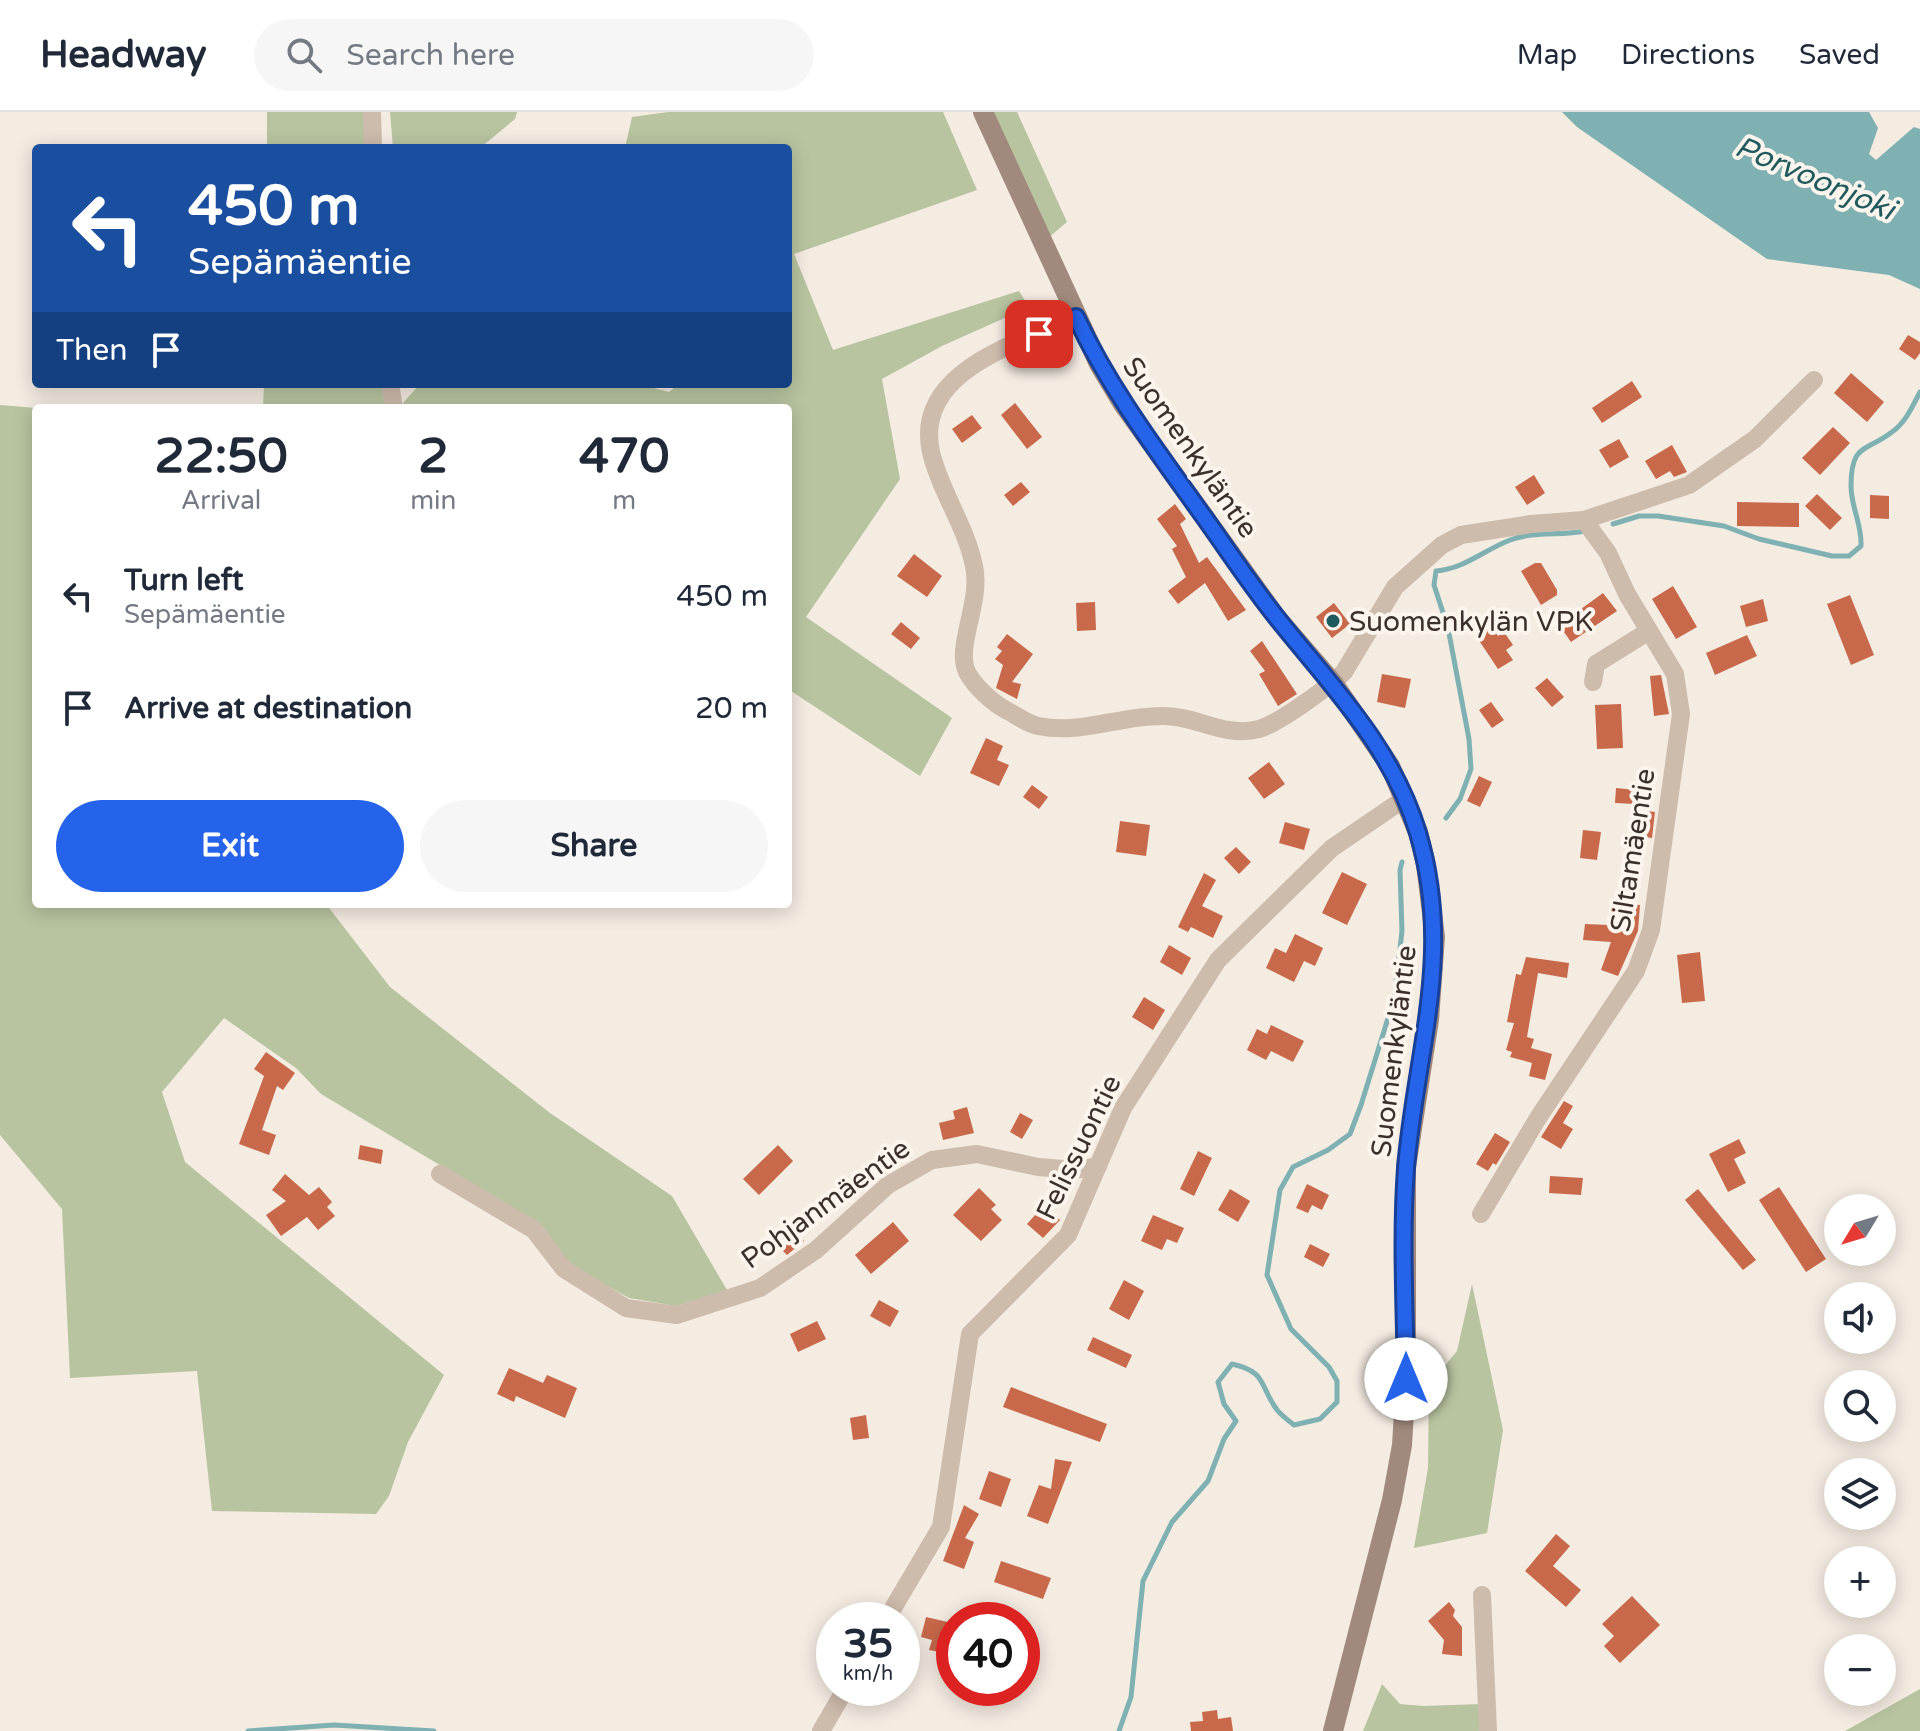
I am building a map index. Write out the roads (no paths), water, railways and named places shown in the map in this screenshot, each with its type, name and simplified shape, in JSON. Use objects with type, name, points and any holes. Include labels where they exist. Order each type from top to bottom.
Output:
[{"type":"street","points":[[372,112],[373,144]]},
{"type":"street","name":"Suomenkyläntie","points":[[983,112],[1099,364],[1123,404],[1277,618],[1333,683],[1390,766],[1418,832],[1426,865],[1435,937],[1429,1020],[1406,1167],[1406,1379],[1402,1445],[1392,1500],[1333,1731]]},
{"type":"street","points":[[1076,317],[967,368],[946,387],[935,405],[928,426],[931,454],[974,566],[976,604],[962,652],[968,673],[996,704],[1035,726],[1071,730],[1167,715],[1226,731],[1263,728],[1333,683],[1344,672],[1395,587],[1442,545],[1461,535],[1531,524],[1584,520],[1689,485],[1755,439],[1814,380]]},
{"type":"street","name":"Siltamäentie","points":[[1481,1214],[1538,1118],[1643,956],[1651,930],[1681,714],[1675,674],[1627,594],[1608,553],[1584,520]]},
{"type":"street","points":[[1593,682],[1596,664],[1649,631]]},
{"type":"street","name":"Felissuontie","points":[[897,1602],[941,1527],[970,1334],[1068,1235],[1123,1108],[1218,960],[1332,848],[1404,799]]},
{"type":"street","name":"Pohjanmäentie","points":[[440,1174],[534,1230],[564,1269],[626,1308],[677,1315],[760,1288],[816,1250],[888,1185],[932,1160],[977,1154],[1038,1167],[1076,1170],[1098,1166]]},
{"type":"street","points":[[1482,1595],[1488,1731]]},
{"type":"street","points":[[821,1731],[836,1706]]},
{"type":"water","name":"Porvoonjoki","points":[[1562,112],[1869,112],[1878,128],[1869,154],[1876,160],[1914,127],[1920,129],[1920,289],[1889,275],[1767,259],[1577,127]]},
{"type":"waterway","points":[[1613,524],[1639,516],[1658,516],[1724,526],[1759,539],[1832,556],[1849,556],[1861,546],[1851,494],[1857,455],[1901,424],[1920,392]]},
{"type":"waterway","points":[[1446,818],[1460,799],[1471,769],[1469,739],[1448,628],[1434,585],[1436,571],[1456,567],[1519,537],[1585,531]]},
{"type":"waterway","points":[[1119,1731],[1131,1697],[1143,1581],[1172,1522],[1208,1481],[1224,1439],[1236,1421],[1224,1404],[1218,1382],[1232,1364],[1251,1371],[1260,1380],[1277,1410],[1294,1425],[1320,1419],[1337,1402],[1337,1381],[1329,1367],[1291,1329],[1267,1275],[1280,1190],[1293,1167],[1328,1150],[1350,1134],[1361,1105],[1394,999],[1402,931],[1402,862]]},
{"type":"waterway","points":[[248,1731],[334,1725],[434,1731]]},
{"type":"place","name":"Suomenkylän VPK","points":[[1333,621]]}]
